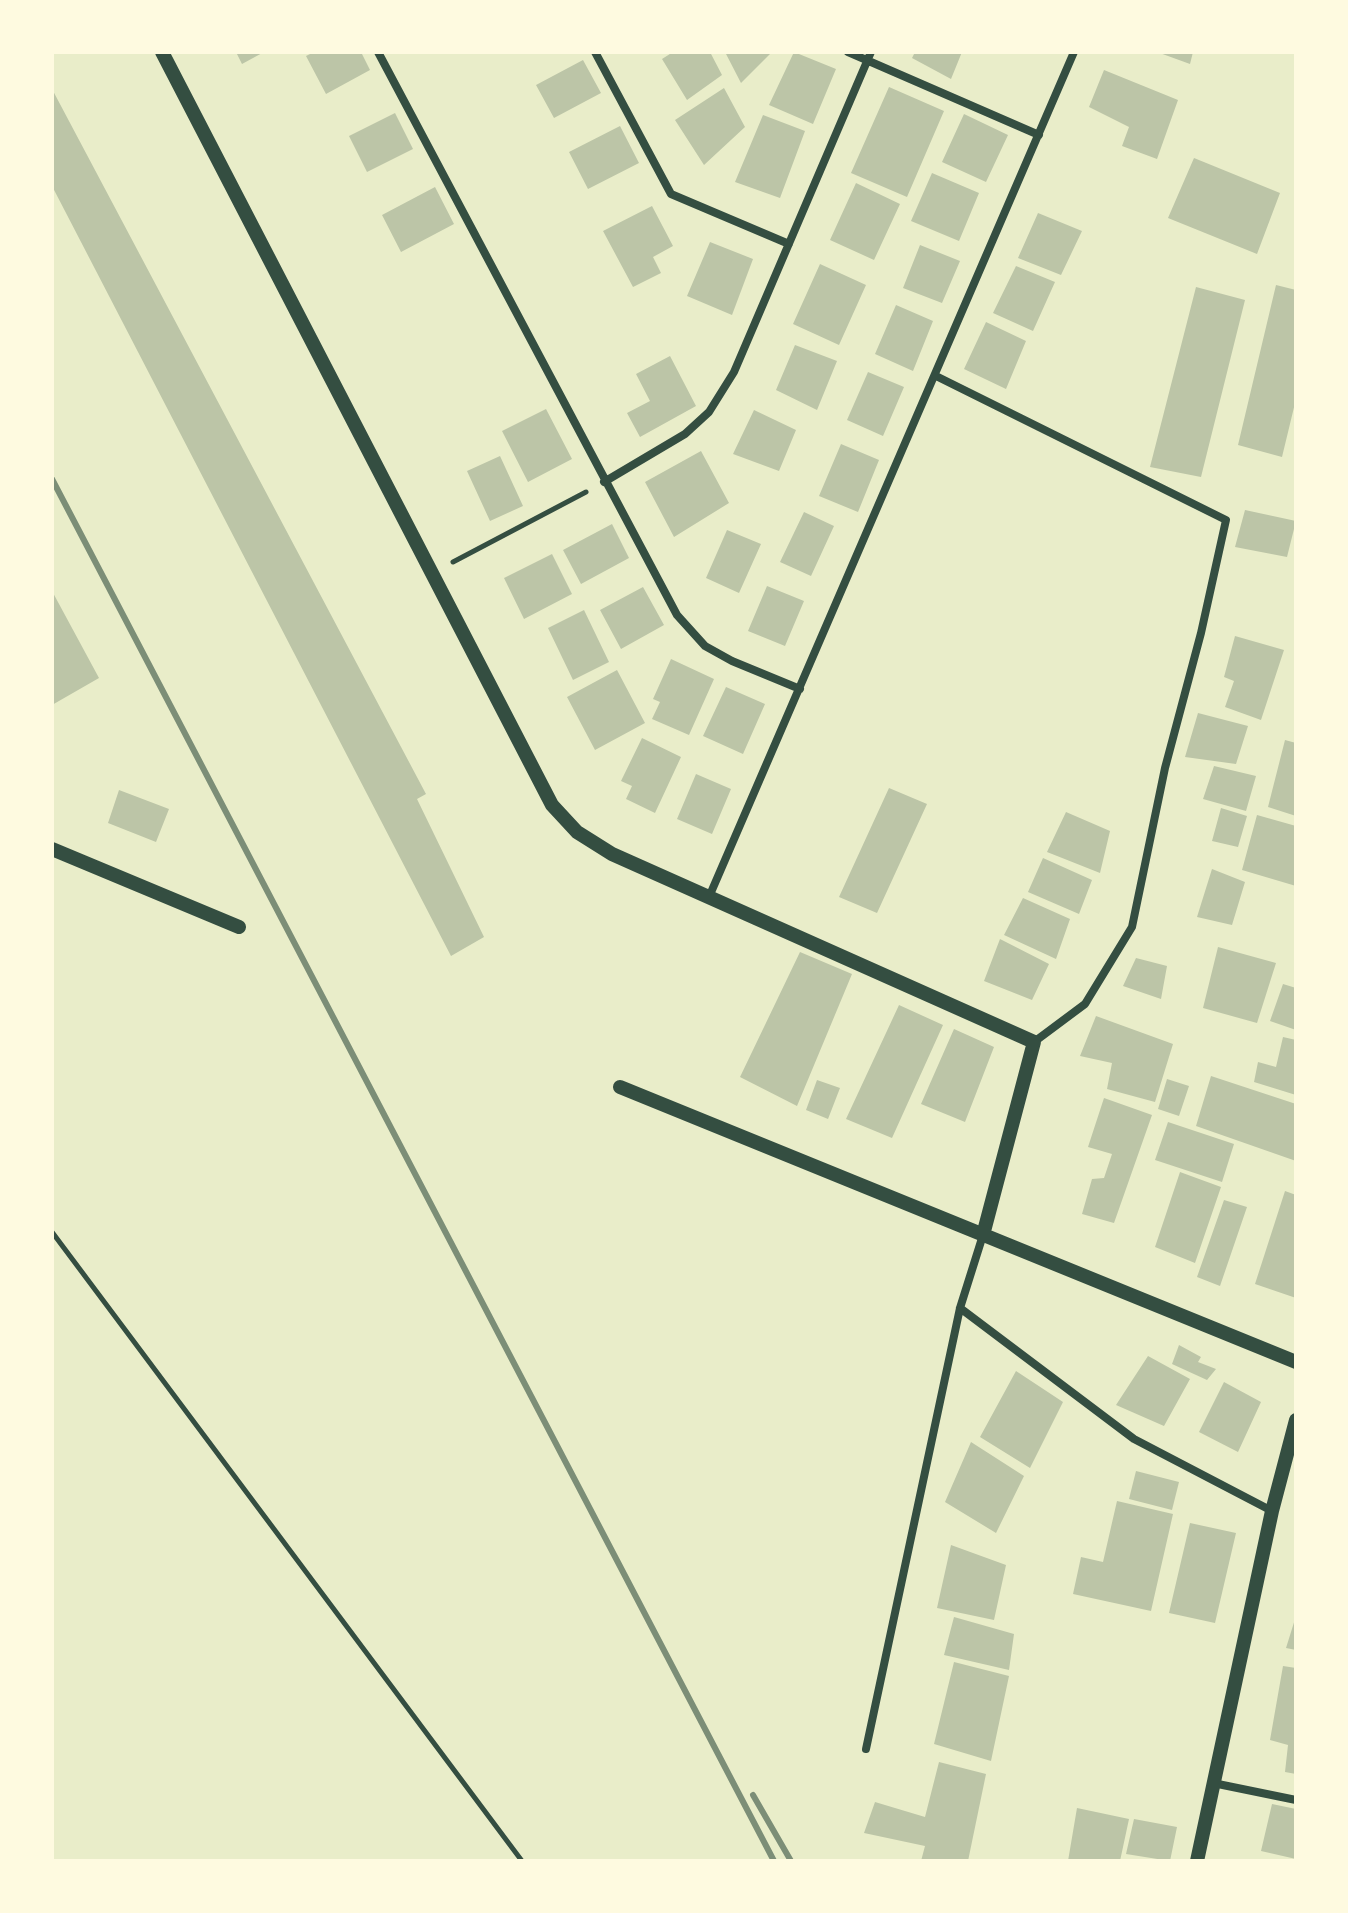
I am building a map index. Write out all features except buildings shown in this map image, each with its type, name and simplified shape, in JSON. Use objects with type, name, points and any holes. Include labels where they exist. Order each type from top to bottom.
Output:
[{"type":"street","points":[[162,52],[552,805],[577,832],[612,854],[1034,1042]]},
{"type":"street","points":[[378,52],[677,615],[705,646],[732,661],[800,689]]},
{"type":"street","points":[[595,52],[671,194],[789,244]]},
{"type":"street","points":[[848,52],[869,56],[1039,135]]},
{"type":"street","points":[[709,897],[1074,52]]},
{"type":"street","points":[[604,482],[685,434],[709,412],[734,372],[869,56]]},
{"type":"street","points":[[866,1749],[960,1308],[983,1235],[1034,1042],[1085,1004],[1132,927],[1165,768],[1201,633],[1226,520],[936,376]]},
{"type":"street","points":[[52,849],[239,927]]},
{"type":"street","points":[[620,1087],[1296,1362]]},
{"type":"street","points":[[960,1308],[1134,1439],[1272,1511]]},
{"type":"street","points":[[1197,1861],[1272,1511],[1296,1420]]},
{"type":"street","points":[[1213,1783],[1296,1800]]},
{"type":"path","points":[[432,573],[604,482]]},
{"type":"path","points":[[52,1232],[522,1861]]},
{"type":"railway","points":[[52,479],[774,1861]]},
{"type":"railway","points":[[753,1795],[791,1861]]}]
